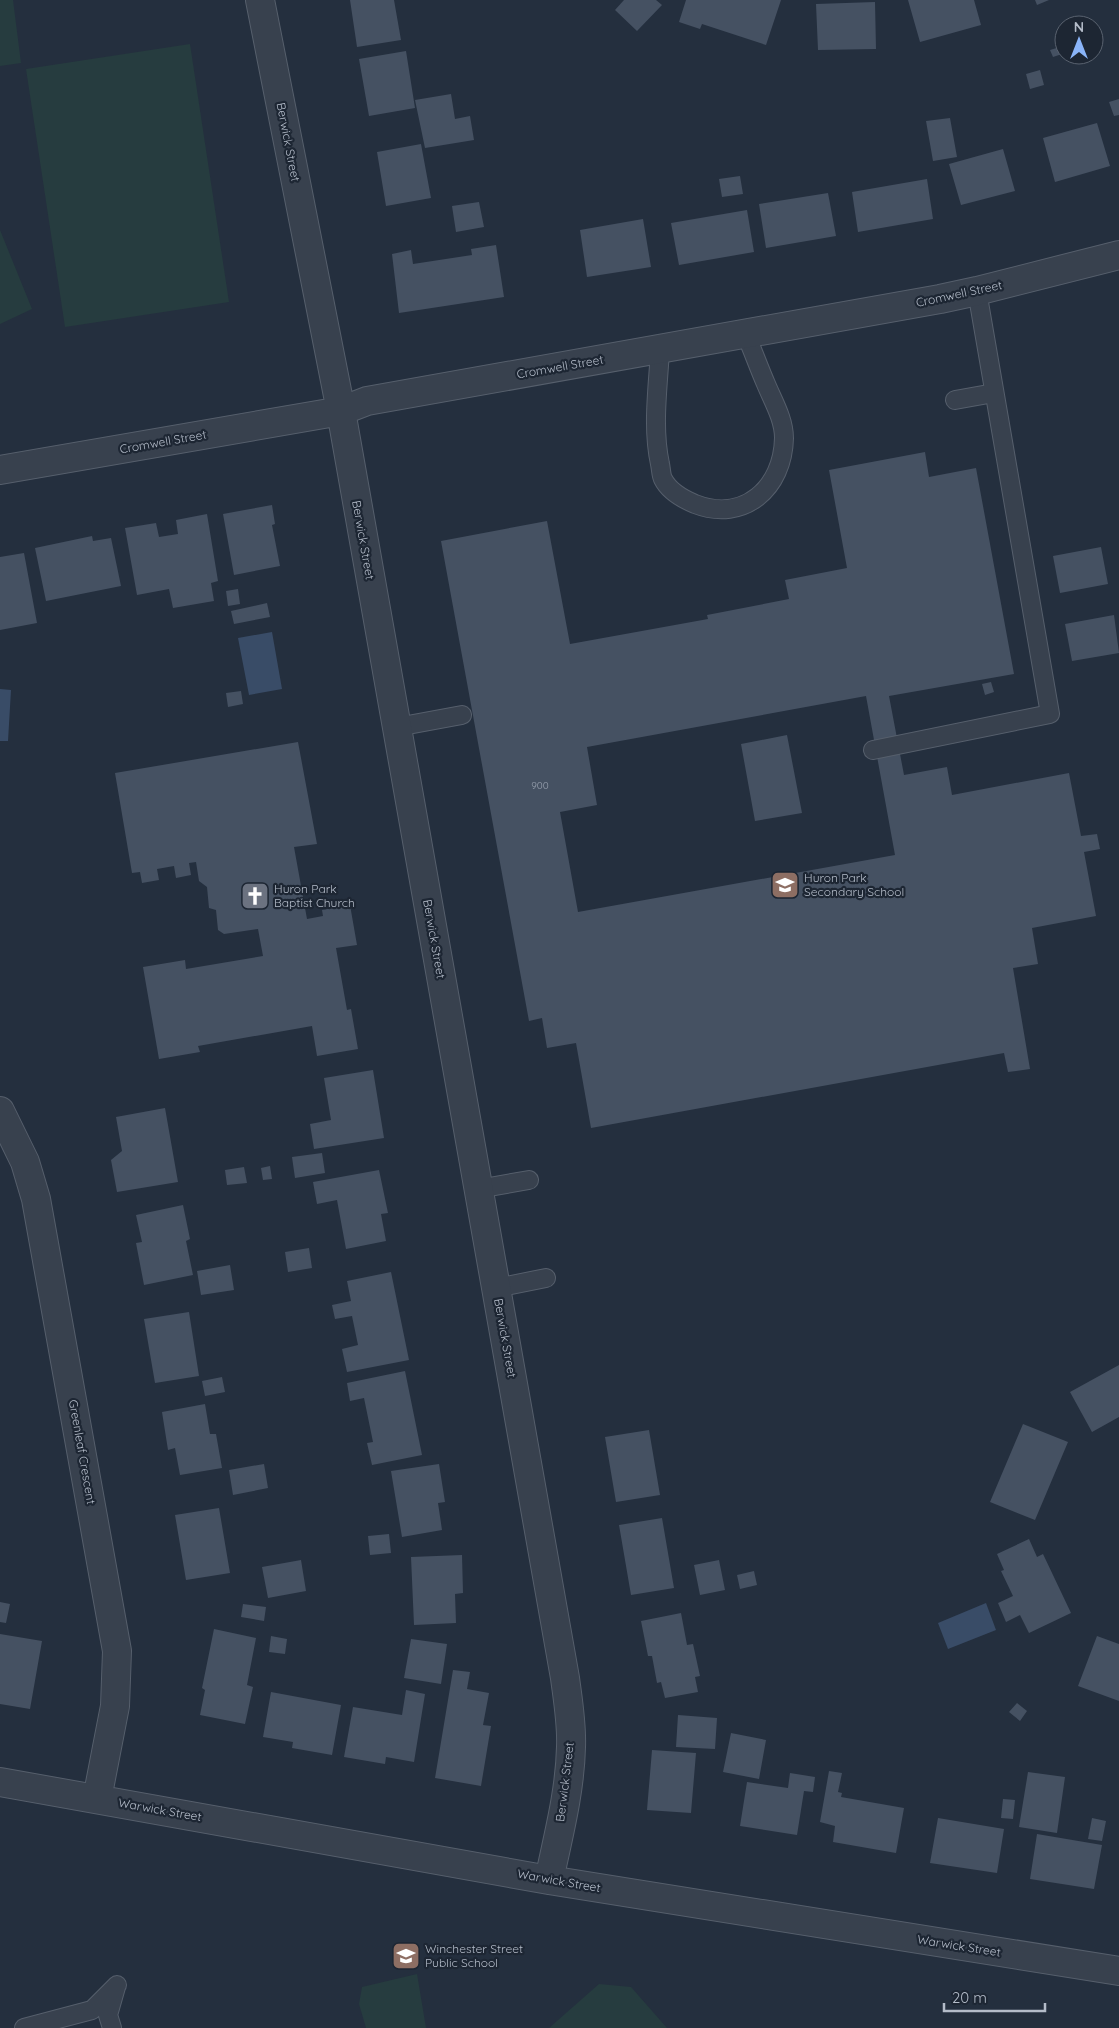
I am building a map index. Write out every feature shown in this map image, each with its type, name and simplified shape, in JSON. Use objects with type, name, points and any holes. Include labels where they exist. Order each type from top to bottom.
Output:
[{"type":"street","name":"Berwick Street","points":[[260,0],[340,411],[565,1678],[571,1718],[571,1750],[564,1807],[549,1880]]},
{"type":"street","name":"Cromwell Street","points":[[0,470],[340,411],[367,401],[746,335],[977,292],[1119,255]]},
{"type":"street","name":"Greenleaf Crescent","points":[[0,1111],[25,1162],[36,1199],[118,1651],[115,1706],[97,1799]]},
{"type":"street","name":"Warwick Street","points":[[3,1784],[97,1799],[549,1880],[1119,1972]]},
{"type":"lane","points":[[873,750],[1050,714],[977,292]]},
{"type":"lane","points":[[660,350],[656,443],[663,479],[680,498],[703,507],[722,510],[740,507],[759,498],[768,486],[782,459],[784,436],[778,410],[746,335]]},
{"type":"lane","points":[[955,400],[994,393]]},
{"type":"lane","points":[[397,727],[462,715]]},
{"type":"lane","points":[[478,1189],[529,1180]]},
{"type":"lane","points":[[496,1288],[546,1278]]},
{"type":"lane","points":[[24,2028],[92,2010],[117,1985],[108,2015],[112,2028]]},
{"type":"green space","points":[[0,0],[13,0],[21,63],[0,66]]},
{"type":"green space","points":[[190,44],[229,302],[65,327],[26,69]]},
{"type":"green space","points":[[0,230],[32,309],[0,324]]},
{"type":"green space","points":[[417,1974],[426,2028],[366,2028],[359,2004],[362,1987]]},
{"type":"green space","points":[[599,1984],[631,1987],[667,2028],[549,2028]]},
{"type":"water","points":[[272,632],[282,689],[249,695],[238,638]]},
{"type":"water","points":[[0,689],[11,690],[8,741],[0,741]]},
{"type":"water","points":[[986,1603],[996,1630],[948,1649],[938,1623]]},
{"type":"building","points":[[350,0],[394,0],[401,40],[357,47]]},
{"type":"building","points":[[624,0],[656,0],[662,5],[637,31],[615,10]]},
{"type":"building","points":[[686,0],[781,0],[766,45],[702,24],[700,29],[679,22]]},
{"type":"building","points":[[908,0],[974,0],[981,25],[920,42]]},
{"type":"building","points":[[1035,0],[1049,0],[1037,5]]},
{"type":"building","points":[[875,2],[876,49],[818,50],[816,4]]},
{"type":"building","points":[[1054,49],[1054,57],[1053,57],[1050,50]]},
{"type":"building","points":[[406,51],[415,108],[369,116],[359,59]]},
{"type":"building","points":[[1040,70],[1044,85],[1030,89],[1026,74]]},
{"type":"building","points":[[451,94],[455,119],[470,116],[474,140],[425,148],[415,100]]},
{"type":"building","points":[[1119,99],[1119,115],[1114,116],[1109,102]]},
{"type":"building","points":[[950,118],[957,157],[933,161],[926,121]]},
{"type":"building","points":[[1097,123],[1110,166],[1055,182],[1043,138]]},
{"type":"building","points":[[421,144],[431,198],[386,206],[377,152]]},
{"type":"building","points":[[1003,149],[1015,191],[961,205],[949,164]]},
{"type":"building","points":[[740,176],[743,194],[722,197],[719,179]]},
{"type":"building","points":[[927,179],[933,219],[858,232],[852,192]]},
{"type":"building","points":[[828,193],[836,236],[766,248],[759,204]]},
{"type":"building","points":[[479,202],[484,227],[456,232],[452,206]]},
{"type":"building","points":[[747,210],[754,252],[679,265],[671,223]]},
{"type":"building","points":[[643,219],[651,267],[587,277],[580,230]]},
{"type":"building","points":[[496,245],[504,297],[399,313],[392,254],[411,250],[413,264],[472,255],[471,249]]},
{"type":"building","points":[[925,452],[929,477],[976,468],[1014,674],[889,696],[904,775],[947,767],[952,795],[1069,773],[1081,836],[1097,834],[1100,849],[1084,852],[1096,916],[1032,928],[1038,964],[1013,968],[1030,1069],[1008,1072],[1004,1053],[591,1128],[576,1043],[547,1048],[542,1018],[529,1021],[441,541],[547,521],[570,644],[708,619],[707,615],[789,599],[785,580],[847,568],[829,470]],"holes":[[[866,696],[895,855],[578,912],[560,812],[597,805],[587,747]]]},
{"type":"building","points":[[272,505],[275,524],[272,525],[280,566],[234,575],[223,514]]},
{"type":"building","points":[[207,514],[218,581],[211,583],[214,601],[173,608],[169,589],[137,595],[125,528],[156,523],[159,537],[178,534],[176,520]]},
{"type":"building","points":[[92,536],[93,541],[111,538],[121,586],[46,601],[35,548]]},
{"type":"building","points":[[1101,547],[1108,584],[1060,593],[1053,556]]},
{"type":"building","points":[[24,553],[37,623],[0,630],[0,557]]},
{"type":"building","points":[[238,589],[240,604],[228,606],[226,591]]},
{"type":"building","points":[[267,603],[270,617],[234,624],[231,611]]},
{"type":"building","points":[[1114,615],[1119,653],[1072,661],[1065,624]]},
{"type":"building","points":[[991,682],[994,692],[985,695],[982,684]]},
{"type":"building","points":[[241,691],[243,704],[228,707],[226,693]]},
{"type":"building","points":[[787,735],[802,813],[755,821],[741,744]]},
{"type":"building","name":"Huron Park Baptist Church","points":[[298,742],[317,844],[294,847],[307,919],[323,916],[322,910],[350,905],[357,945],[336,948],[347,1010],[351,1009],[358,1049],[317,1056],[312,1026],[198,1046],[200,1052],[159,1059],[143,967],[185,960],[186,969],[263,956],[258,929],[224,934],[218,930],[216,910],[209,908],[207,887],[199,881],[196,862],[189,863],[191,875],[176,878],[174,866],[157,869],[159,880],[142,883],[140,872],[132,873],[115,773]]},
{"type":"building","points":[[373,1070],[384,1138],[314,1149],[310,1124],[331,1120],[324,1078]]},
{"type":"building","points":[[165,1108],[178,1182],[117,1192],[111,1160],[122,1151],[116,1117]]},
{"type":"building","points":[[322,1153],[325,1173],[295,1178],[292,1157]]},
{"type":"building","points":[[270,1166],[272,1179],[263,1180],[261,1168]]},
{"type":"building","points":[[244,1167],[247,1183],[227,1185],[225,1170]]},
{"type":"building","points":[[379,1170],[388,1213],[381,1214],[386,1241],[346,1249],[337,1200],[317,1204],[313,1182]]},
{"type":"building","points":[[183,1205],[190,1239],[186,1241],[193,1275],[144,1285],[136,1243],[142,1242],[136,1215]]},
{"type":"building","points":[[309,1248],[312,1268],[288,1272],[285,1252]]},
{"type":"building","points":[[230,1265],[234,1290],[201,1295],[197,1271]]},
{"type":"building","points":[[391,1272],[409,1360],[347,1372],[342,1349],[358,1345],[352,1316],[335,1319],[332,1305],[351,1301],[347,1281]]},
{"type":"building","points":[[189,1312],[199,1376],[155,1383],[144,1319]]},
{"type":"building","points":[[1119,1365],[1119,1417],[1092,1432],[1070,1392]]},
{"type":"building","points":[[405,1371],[422,1455],[372,1465],[367,1443],[373,1442],[364,1398],[350,1401],[347,1383]]},
{"type":"building","points":[[222,1377],[225,1392],[205,1396],[202,1381]]},
{"type":"building","points":[[205,1404],[210,1434],[216,1434],[222,1468],[180,1475],[175,1448],[168,1450],[162,1412]]},
{"type":"building","points":[[1023,1424],[1068,1442],[1035,1520],[990,1502]]},
{"type":"building","points":[[649,1430],[660,1495],[616,1502],[605,1437]]},
{"type":"building","points":[[264,1464],[268,1488],[233,1495],[229,1470]]},
{"type":"building","points":[[439,1464],[445,1502],[438,1503],[442,1530],[402,1537],[391,1471]]},
{"type":"building","points":[[219,1508],[230,1573],[186,1580],[175,1515]]},
{"type":"building","points":[[662,1518],[674,1588],[631,1595],[619,1525]]},
{"type":"building","points":[[389,1534],[391,1553],[370,1555],[368,1536]]},
{"type":"building","points":[[1029,1539],[1037,1557],[1043,1554],[1071,1613],[1029,1633],[1020,1615],[1006,1622],[998,1603],[1013,1596],[1001,1571],[1004,1570],[997,1554]]},
{"type":"building","points":[[462,1555],[463,1593],[455,1594],[456,1623],[414,1625],[411,1557]]},
{"type":"building","points":[[301,1560],[306,1591],[268,1598],[262,1567]]},
{"type":"building","points":[[719,1560],[725,1590],[700,1595],[694,1565]]},
{"type":"building","points":[[754,1571],[757,1585],[740,1589],[737,1575]]},
{"type":"building","points":[[0,1602],[10,1604],[6,1623],[0,1622]]},
{"type":"building","points":[[243,1604],[266,1607],[264,1621],[241,1617]]},
{"type":"building","points":[[681,1613],[687,1645],[693,1644],[700,1676],[695,1677],[698,1692],[665,1698],[661,1682],[657,1683],[652,1656],[648,1656],[641,1621]]},
{"type":"building","points":[[214,1629],[256,1638],[247,1685],[253,1687],[245,1724],[200,1715],[205,1690],[202,1688]]},
{"type":"building","points":[[0,1634],[42,1641],[30,1709],[0,1704]]},
{"type":"building","points":[[271,1636],[287,1639],[285,1654],[269,1652]]},
{"type":"building","points":[[1097,1636],[1119,1644],[1119,1701],[1078,1686]]},
{"type":"building","points":[[411,1639],[447,1644],[441,1684],[404,1678]]},
{"type":"building","points":[[453,1670],[470,1672],[467,1689],[489,1693],[483,1725],[491,1726],[481,1786],[435,1778]]},
{"type":"building","points":[[406,1690],[425,1694],[414,1762],[386,1757],[385,1764],[344,1757],[353,1707],[402,1715]]},
{"type":"building","points":[[271,1692],[341,1705],[332,1755],[292,1748],[293,1742],[263,1737]]},
{"type":"building","points":[[1017,1703],[1027,1711],[1020,1721],[1009,1712]]},
{"type":"building","points":[[678,1715],[717,1718],[715,1749],[676,1747]]},
{"type":"building","points":[[731,1733],[766,1740],[759,1779],[723,1772]]},
{"type":"building","points":[[652,1750],[696,1753],[691,1813],[647,1810]]},
{"type":"building","points":[[829,1771],[842,1773],[838,1792],[842,1793],[841,1797],[904,1808],[896,1853],[833,1842],[835,1826],[820,1822]]},
{"type":"building","points":[[1028,1772],[1065,1777],[1057,1833],[1019,1827]]},
{"type":"building","points":[[790,1773],[815,1777],[813,1792],[804,1791],[797,1835],[740,1826],[747,1782],[788,1788]]},
{"type":"building","points":[[1003,1799],[1015,1800],[1013,1819],[1001,1818]]},
{"type":"building","points":[[938,1818],[1004,1829],[997,1873],[930,1863]]},
{"type":"building","points":[[1092,1818],[1106,1821],[1102,1841],[1088,1839]]},
{"type":"building","points":[[1037,1834],[1102,1845],[1094,1889],[1030,1879]]},
{"type":"place","name":"Huron Park Secondary School","points":[[785,885]]},
{"type":"place","name":"Huron Park Baptist Church","points":[[255,896]]},
{"type":"place","name":"Winchester Street Public School","points":[[406,1956]]}]
